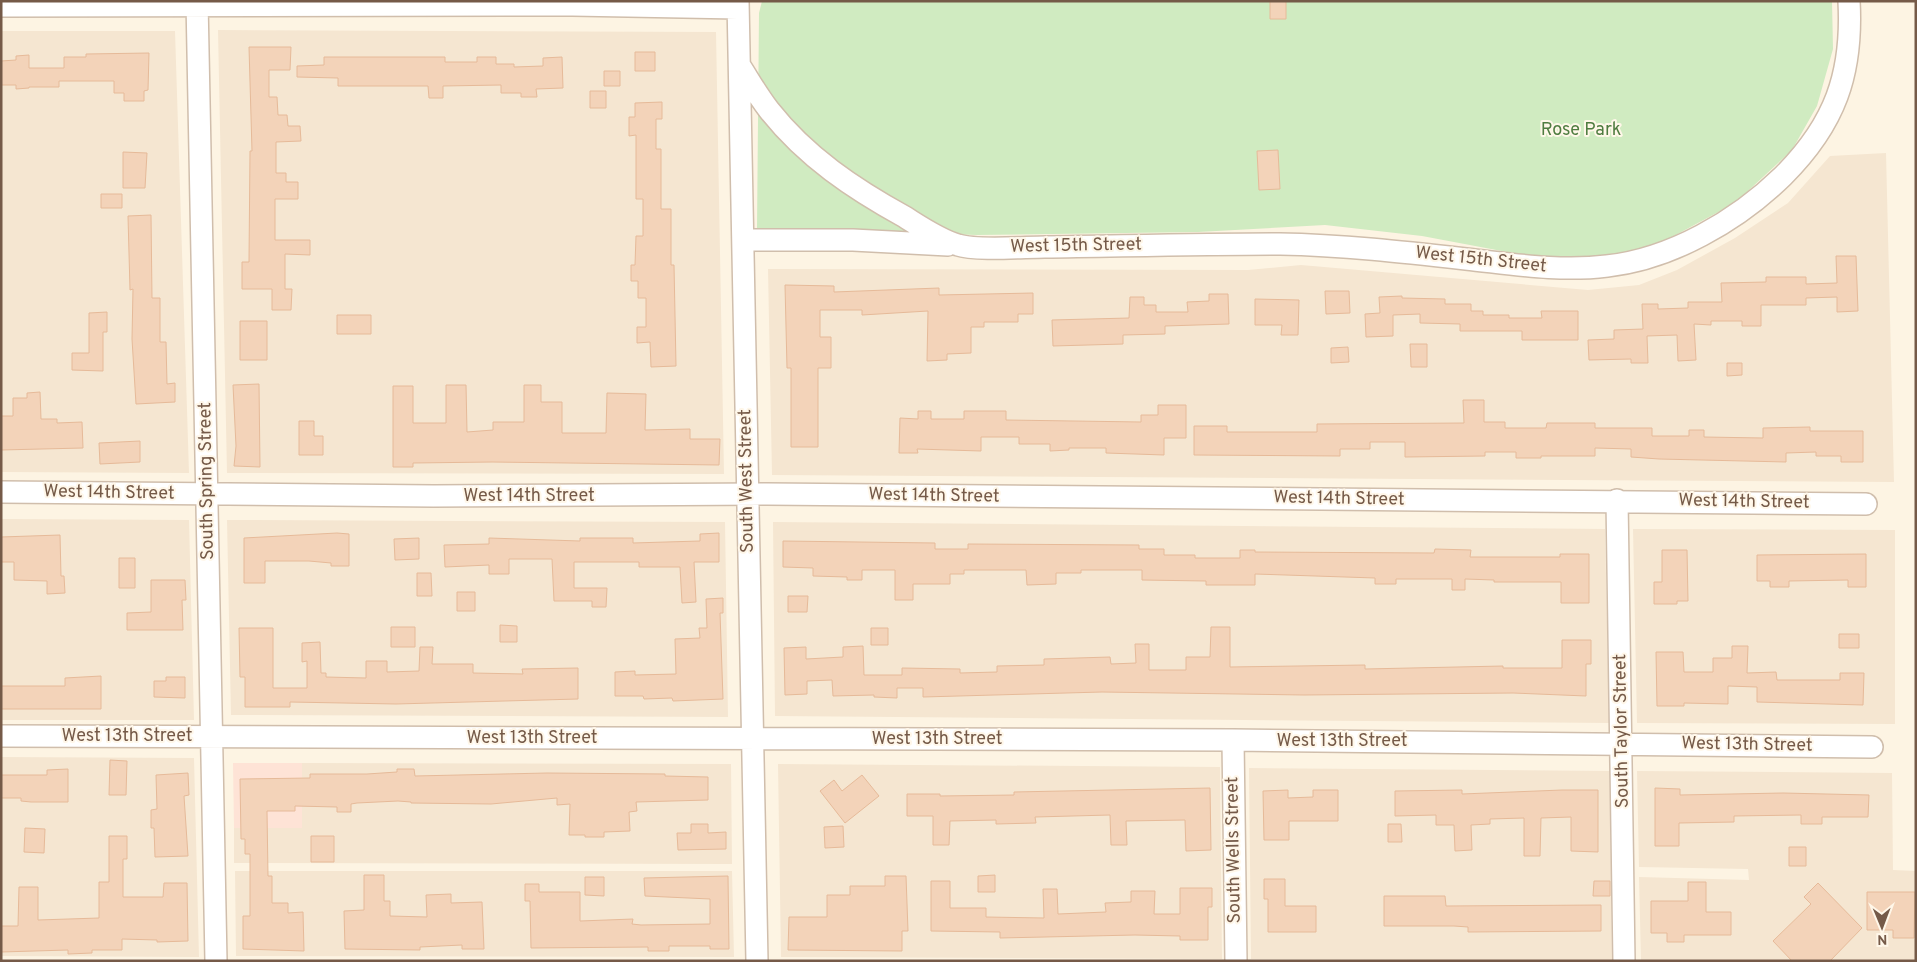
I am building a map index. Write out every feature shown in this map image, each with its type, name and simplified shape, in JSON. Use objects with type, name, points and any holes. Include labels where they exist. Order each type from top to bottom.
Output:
[{"type":"street","name":"West 15th Street","points":[[743,240],[888,241],[960,246],[1322,245],[1515,265],[1579,268],[1608,266],[1644,259],[1681,245],[1741,210],[1769,190],[1823,128],[1836,104],[1843,80],[1850,44],[1848,1]]},
{"type":"street","points":[[1,6],[197,3],[738,4]]},
{"type":"street","name":"South Spring Street","points":[[197,3],[216,961]]},
{"type":"street","name":"South West Street","points":[[738,4],[751,738],[757,961]]},
{"type":"street","name":"West 15th Street","points":[[740,66],[768,109],[810,155],[855,188],[960,246]]},
{"type":"street","name":"West 14th Street","points":[[1,492],[1617,500],[1866,504]]},
{"type":"street","name":"South Taylor Street","points":[[1617,500],[1624,961]]},
{"type":"street","name":"West 13th Street","points":[[1,736],[1233,740],[1872,747]]},
{"type":"street","name":"South Wells Street","points":[[1233,740],[1236,961]]},
{"type":"shaded area","points":[[218,30],[716,32],[724,474],[227,473]]},
{"type":"shaded area","points":[[1,31],[175,31],[189,473],[1,472]]},
{"type":"shaded area","points":[[1886,153],[1894,482],[772,475],[768,269],[1248,270],[1301,265],[1588,290],[1639,285],[1677,270],[1735,238],[1788,203],[1830,156]]},
{"type":"shaded area","points":[[1,519],[189,520],[194,720],[1,720]]},
{"type":"shaded area","points":[[227,520],[725,522],[728,717],[231,715]]},
{"type":"shaded area","points":[[773,522],[1605,529],[1609,723],[775,716]]},
{"type":"shaded area","points":[[1633,529],[1895,530],[1895,724],[1637,723]]},
{"type":"shaded area","points":[[1,757],[194,758],[199,957],[1,956]]},
{"type":"shaded area","points":[[233,763],[302,763],[302,828],[234,828]]},
{"type":"shaded area","points":[[302,763],[731,764],[732,864],[234,863],[234,828],[302,828]]},
{"type":"shaded area","points":[[778,764],[1220,767],[1222,959],[781,957]]},
{"type":"shaded area","points":[[1249,768],[1610,771],[1612,961],[1251,959]]},
{"type":"shaded area","points":[[1637,771],[1892,773],[1893,870],[1916,871],[1916,961],[1641,960],[1639,877],[1749,880],[1748,869],[1639,867]]},
{"type":"shaded area","points":[[235,871],[732,871],[734,957],[236,956]]},
{"type":"green space","name":"Rose Park","points":[[762,1],[1832,1],[1833,49],[1817,106],[1792,150],[1735,203],[1659,244],[1611,257],[1569,260],[1523,255],[1422,236],[1325,225],[1198,232],[977,235],[757,228],[759,13]]},
{"type":"building","points":[[1270,1],[1286,1],[1286,19],[1270,19]]},
{"type":"building","points":[[249,47],[291,47],[290,70],[269,70],[269,97],[277,97],[278,115],[287,115],[288,126],[300,126],[301,141],[276,142],[276,173],[286,173],[286,182],[298,182],[298,199],[275,199],[275,240],[310,240],[310,255],[285,254],[285,289],[292,289],[291,310],[272,310],[272,289],[242,289],[242,262],[249,262],[250,151],[252,151]]},
{"type":"building","points":[[635,52],[655,52],[655,71],[635,71]]},
{"type":"building","points":[[149,53],[148,90],[144,91],[144,101],[124,101],[124,93],[114,93],[114,81],[59,81],[59,87],[16,89],[16,85],[1,85],[1,61],[16,60],[16,56],[29,55],[29,68],[64,68],[64,57],[86,57],[86,54]]},
{"type":"building","points":[[324,57],[445,57],[445,62],[477,62],[477,57],[496,57],[496,64],[514,64],[514,67],[543,66],[543,58],[562,57],[563,88],[536,89],[537,97],[521,97],[521,93],[501,93],[501,85],[443,86],[443,98],[429,98],[428,86],[338,86],[338,78],[297,77],[297,66],[324,65]]},
{"type":"building","points":[[604,71],[620,71],[620,86],[604,86]]},
{"type":"building","points":[[590,91],[606,91],[606,108],[590,108]]},
{"type":"building","points":[[662,102],[662,119],[656,119],[656,149],[661,149],[661,209],[671,209],[671,265],[674,265],[676,366],[651,367],[650,342],[637,343],[637,327],[646,327],[646,298],[638,298],[638,281],[631,281],[631,265],[635,265],[636,236],[643,236],[643,199],[636,199],[636,135],[629,136],[629,117],[635,117],[635,103]]},
{"type":"building","points":[[1278,150],[1280,189],[1259,190],[1257,151]]},
{"type":"building","points":[[123,152],[147,153],[145,188],[123,188]]},
{"type":"building","points":[[101,194],[122,194],[122,208],[101,208]]},
{"type":"building","points":[[151,215],[152,298],[160,298],[160,342],[166,342],[167,384],[175,383],[175,402],[136,404],[132,339],[133,289],[130,290],[128,216]]},
{"type":"building","points":[[1836,256],[1856,256],[1858,311],[1837,312],[1837,297],[1806,298],[1806,305],[1761,305],[1761,326],[1742,326],[1742,321],[1711,321],[1711,325],[1694,324],[1696,360],[1678,361],[1677,335],[1647,336],[1648,363],[1631,363],[1631,359],[1589,360],[1588,340],[1614,339],[1614,330],[1643,329],[1642,304],[1658,304],[1658,309],[1688,308],[1688,302],[1722,302],[1721,283],[1766,282],[1766,277],[1806,277],[1806,284],[1837,283]]},
{"type":"building","points":[[785,285],[834,286],[834,292],[939,288],[939,295],[1033,293],[1033,314],[1018,314],[1018,322],[984,322],[984,327],[971,327],[971,353],[947,354],[947,360],[927,361],[928,311],[862,315],[862,310],[820,310],[820,337],[831,337],[831,368],[818,368],[818,447],[791,447],[791,368],[787,368]]},
{"type":"building","points":[[1325,291],[1349,291],[1350,313],[1326,314]]},
{"type":"building","points":[[1209,294],[1228,294],[1229,324],[1165,326],[1165,334],[1123,335],[1123,344],[1053,346],[1052,320],[1129,318],[1130,297],[1144,297],[1144,305],[1156,305],[1156,312],[1188,312],[1187,302],[1209,301]]},
{"type":"building","points":[[1402,296],[1402,298],[1445,299],[1445,304],[1471,304],[1471,311],[1483,311],[1483,315],[1509,315],[1509,318],[1542,318],[1541,311],[1578,311],[1578,340],[1522,340],[1522,331],[1460,331],[1460,324],[1420,323],[1420,314],[1393,315],[1393,336],[1366,337],[1365,314],[1380,313],[1379,297]]},
{"type":"building","points":[[1255,299],[1299,300],[1298,335],[1281,335],[1282,325],[1255,325]]},
{"type":"building","points":[[107,312],[107,332],[103,332],[103,371],[72,370],[72,353],[89,353],[89,313]]},
{"type":"building","points":[[337,315],[371,315],[371,334],[337,334]]},
{"type":"building","points":[[240,321],[267,321],[267,360],[240,360]]},
{"type":"building","points":[[1410,344],[1427,344],[1427,367],[1411,367]]},
{"type":"building","points":[[1348,347],[1349,362],[1331,363],[1331,348]]},
{"type":"building","points":[[1727,363],[1742,363],[1742,375],[1727,376]]},
{"type":"building","points":[[259,384],[260,467],[234,466],[236,446],[233,385]]},
{"type":"building","points":[[446,385],[466,385],[467,432],[493,430],[493,422],[524,422],[524,385],[541,385],[541,402],[562,402],[562,433],[606,433],[607,393],[646,394],[645,430],[690,429],[690,439],[720,439],[719,465],[492,462],[413,463],[413,467],[393,467],[393,386],[413,386],[413,423],[446,423]]},
{"type":"building","points":[[40,392],[41,419],[57,419],[57,423],[82,422],[83,448],[1,450],[1,416],[13,416],[13,398],[27,398],[27,393]]},
{"type":"building","points":[[1463,400],[1484,400],[1484,422],[1505,422],[1505,428],[1546,428],[1547,423],[1595,423],[1595,428],[1652,428],[1652,436],[1689,436],[1689,430],[1704,430],[1704,437],[1763,438],[1763,428],[1810,427],[1810,431],[1863,431],[1863,462],[1841,462],[1841,456],[1816,456],[1816,452],[1786,453],[1786,462],[1659,459],[1631,457],[1631,449],[1595,448],[1595,456],[1516,458],[1516,452],[1485,452],[1485,456],[1405,457],[1405,442],[1370,442],[1370,449],[1340,449],[1340,456],[1194,455],[1194,426],[1227,426],[1227,432],[1317,432],[1317,424],[1464,423]]},
{"type":"building","points":[[1158,405],[1186,405],[1186,438],[1164,438],[1164,455],[1106,453],[1106,448],[1069,448],[1069,450],[1050,451],[1050,444],[1019,444],[1019,437],[981,437],[981,451],[917,449],[918,453],[899,453],[900,418],[918,419],[918,411],[931,411],[931,419],[964,419],[964,411],[1006,411],[1006,420],[1141,422],[1141,415],[1158,415]]},
{"type":"building","points":[[299,421],[314,421],[314,436],[323,436],[323,455],[299,455]]},
{"type":"building","points":[[140,441],[140,462],[100,464],[99,443]]},
{"type":"building","points":[[719,533],[719,562],[694,562],[696,602],[682,603],[680,567],[639,567],[639,562],[574,562],[574,588],[607,588],[606,607],[592,607],[592,601],[554,601],[552,559],[509,559],[509,574],[489,574],[489,565],[445,567],[444,545],[489,544],[489,538],[580,541],[580,538],[633,538],[633,543],[700,541],[700,534]]},
{"type":"building","points":[[349,534],[349,566],[331,566],[331,563],[309,561],[265,561],[265,583],[244,583],[244,538]]},
{"type":"building","points":[[60,535],[61,576],[64,576],[65,593],[47,594],[47,581],[14,580],[14,562],[1,562],[1,537]]},
{"type":"building","points":[[419,538],[419,559],[395,560],[394,539]]},
{"type":"building","points":[[783,541],[935,543],[935,549],[968,549],[968,544],[1139,545],[1139,549],[1164,549],[1164,555],[1195,555],[1195,558],[1240,558],[1240,550],[1255,550],[1255,552],[1434,553],[1435,549],[1471,550],[1470,557],[1560,557],[1560,554],[1589,554],[1589,603],[1561,603],[1561,582],[1494,582],[1494,580],[1465,579],[1465,590],[1452,590],[1452,579],[1396,579],[1396,584],[1375,584],[1375,578],[1255,574],[1255,585],[1206,585],[1206,581],[1142,580],[1142,570],[1081,570],[1081,573],[1056,573],[1056,584],[1027,585],[1026,570],[964,570],[964,574],[950,574],[950,584],[913,584],[913,600],[895,600],[895,570],[862,570],[862,580],[847,580],[847,577],[813,576],[813,568],[783,567]]},
{"type":"building","points":[[1662,550],[1687,550],[1688,601],[1677,601],[1677,604],[1654,604],[1654,582],[1662,582]]},
{"type":"building","points":[[1866,554],[1866,587],[1848,587],[1848,580],[1789,581],[1789,587],[1770,587],[1770,581],[1757,581],[1757,555]]},
{"type":"building","points":[[119,558],[135,558],[135,588],[119,588]]},
{"type":"building","points":[[417,573],[431,573],[432,596],[417,596]]},
{"type":"building","points":[[151,580],[185,580],[186,600],[182,600],[183,630],[127,630],[127,613],[151,612]]},
{"type":"building","points":[[457,592],[475,592],[475,611],[457,611]]},
{"type":"building","points":[[788,596],[808,596],[807,612],[788,612]]},
{"type":"building","points":[[723,598],[723,613],[720,613],[723,699],[673,701],[672,698],[644,699],[643,696],[615,696],[615,672],[635,671],[635,675],[676,674],[675,639],[700,638],[699,628],[707,628],[706,599]]},
{"type":"building","points":[[500,625],[517,626],[517,642],[500,642]]},
{"type":"building","points":[[391,627],[415,627],[415,647],[391,647]]},
{"type":"building","points":[[1211,627],[1230,627],[1230,667],[1365,665],[1365,669],[1503,666],[1503,668],[1562,668],[1562,640],[1591,640],[1591,664],[1586,664],[1586,696],[1513,693],[1304,695],[1102,692],[923,697],[923,688],[897,688],[897,698],[874,697],[874,695],[833,696],[832,680],[807,681],[807,694],[785,695],[784,648],[806,647],[806,659],[843,657],[843,647],[863,646],[864,675],[902,675],[902,668],[960,669],[960,673],[997,672],[997,666],[1044,665],[1044,659],[1110,657],[1111,664],[1136,663],[1135,644],[1149,644],[1149,670],[1186,670],[1186,657],[1210,657]]},
{"type":"building","points":[[239,628],[273,628],[273,688],[307,688],[307,661],[302,662],[302,643],[320,642],[321,673],[326,673],[326,677],[366,678],[366,661],[387,661],[387,672],[419,671],[420,647],[433,647],[432,664],[473,664],[473,673],[523,674],[522,669],[578,668],[578,699],[396,704],[290,702],[290,707],[245,707],[245,677],[240,677]]},
{"type":"building","points":[[871,628],[888,628],[888,645],[871,645]]},
{"type":"building","points":[[1839,634],[1859,634],[1859,648],[1839,648]]},
{"type":"building","points":[[1732,646],[1748,646],[1747,673],[1776,672],[1777,680],[1840,680],[1840,673],[1864,673],[1863,705],[1757,702],[1757,687],[1728,686],[1728,704],[1684,703],[1684,706],[1657,706],[1656,652],[1683,652],[1684,672],[1713,672],[1713,658],[1732,658]]},
{"type":"building","points":[[101,676],[101,709],[1,709],[1,686],[65,686],[65,678]]},
{"type":"building","points":[[166,677],[185,677],[185,698],[154,697],[154,681],[166,681]]},
{"type":"building","points":[[110,760],[127,761],[126,795],[109,795]]},
{"type":"building","points":[[68,769],[68,802],[31,802],[21,801],[21,798],[1,798],[1,775],[47,775],[47,770]]},
{"type":"building","points":[[397,769],[414,769],[415,776],[547,773],[665,774],[665,776],[708,777],[708,800],[636,802],[637,811],[629,812],[630,831],[604,832],[604,837],[569,835],[570,804],[557,805],[557,798],[491,804],[411,803],[398,801],[357,803],[351,804],[351,812],[337,812],[337,807],[295,806],[295,811],[267,811],[268,876],[272,876],[272,903],[288,903],[288,913],[303,912],[304,951],[243,949],[243,916],[250,916],[250,854],[245,854],[245,839],[241,839],[240,779],[310,778],[310,774],[367,774],[397,772]]},
{"type":"building","points":[[188,773],[189,795],[184,796],[188,856],[155,857],[154,828],[151,828],[151,810],[157,809],[156,775]]},
{"type":"building","points":[[862,775],[879,796],[845,823],[820,791],[834,780],[842,791]]},
{"type":"building","points":[[1210,788],[1211,850],[1186,851],[1185,820],[1126,821],[1127,845],[1111,845],[1110,815],[1035,817],[1036,823],[996,824],[996,820],[950,821],[949,845],[933,845],[933,816],[907,816],[907,794],[940,794],[940,796],[1014,795],[1014,792]]},
{"type":"building","points":[[1655,788],[1680,789],[1680,795],[1783,793],[1869,795],[1868,817],[1822,817],[1822,824],[1801,824],[1801,815],[1734,816],[1734,822],[1679,823],[1679,846],[1655,846]]},
{"type":"building","points":[[1288,790],[1288,798],[1313,797],[1313,790],[1338,790],[1338,821],[1289,821],[1289,840],[1264,840],[1263,791]]},
{"type":"building","points":[[1462,790],[1462,794],[1598,790],[1598,852],[1571,851],[1571,817],[1541,818],[1540,856],[1524,856],[1524,818],[1490,819],[1490,824],[1471,825],[1472,850],[1455,851],[1454,825],[1436,825],[1436,815],[1395,816],[1395,791]]},
{"type":"building","points":[[691,824],[708,824],[708,833],[726,832],[726,849],[678,850],[677,833],[691,833]]},
{"type":"building","points":[[1388,824],[1401,824],[1402,842],[1388,842]]},
{"type":"building","points":[[843,826],[844,847],[825,848],[824,827]]},
{"type":"building","points":[[25,828],[45,829],[44,853],[24,852]]},
{"type":"building","points":[[109,836],[127,836],[127,859],[123,859],[123,897],[163,897],[164,883],[187,883],[188,941],[157,942],[157,940],[122,939],[122,950],[92,950],[92,953],[68,954],[68,950],[1,952],[1,926],[18,926],[19,887],[38,887],[38,920],[99,918],[99,882],[109,882]]},
{"type":"building","points":[[311,836],[334,836],[334,862],[311,862]]},
{"type":"building","points":[[1789,847],[1806,847],[1806,866],[1789,866]]},
{"type":"building","points":[[364,875],[384,875],[384,901],[390,901],[390,916],[427,917],[426,895],[451,894],[451,903],[482,902],[484,949],[462,949],[462,945],[420,947],[420,950],[345,949],[344,911],[364,910]]},
{"type":"building","points":[[995,875],[995,892],[978,892],[978,876]]},
{"type":"building","points":[[728,876],[729,949],[710,949],[710,946],[669,946],[669,951],[648,951],[648,947],[531,948],[530,901],[525,901],[525,884],[539,884],[539,892],[580,892],[580,921],[633,919],[632,924],[641,925],[710,924],[710,899],[645,896],[644,878]]},
{"type":"building","points":[[885,876],[906,876],[908,931],[902,931],[902,951],[788,950],[789,917],[827,917],[827,895],[850,895],[850,886],[885,886]]},
{"type":"building","points":[[585,877],[604,877],[604,896],[585,895]]},
{"type":"building","points":[[1264,879],[1285,879],[1285,906],[1316,906],[1316,932],[1268,932],[1268,899],[1264,899]]},
{"type":"building","points":[[931,881],[950,881],[950,908],[986,908],[986,917],[1044,918],[1043,889],[1057,889],[1058,914],[1106,912],[1105,903],[1131,902],[1131,891],[1155,891],[1154,914],[1180,914],[1180,888],[1212,888],[1212,907],[1208,907],[1208,940],[1180,940],[1180,936],[1135,935],[1000,938],[1000,932],[931,931]]},
{"type":"building","points":[[1594,881],[1610,881],[1610,896],[1593,896]]},
{"type":"building","points":[[1688,882],[1706,882],[1706,912],[1731,912],[1731,935],[1684,935],[1684,942],[1667,942],[1667,933],[1651,933],[1651,901],[1688,901]]},
{"type":"building","points":[[1818,883],[1862,928],[1830,961],[1792,961],[1773,941],[1811,904],[1804,897]]},
{"type":"building","points":[[1867,892],[1915,892],[1914,938],[1893,938],[1893,930],[1867,930]]},
{"type":"building","points":[[1384,896],[1445,896],[1446,906],[1601,905],[1601,931],[1468,932],[1468,927],[1454,926],[1384,926]]}]
